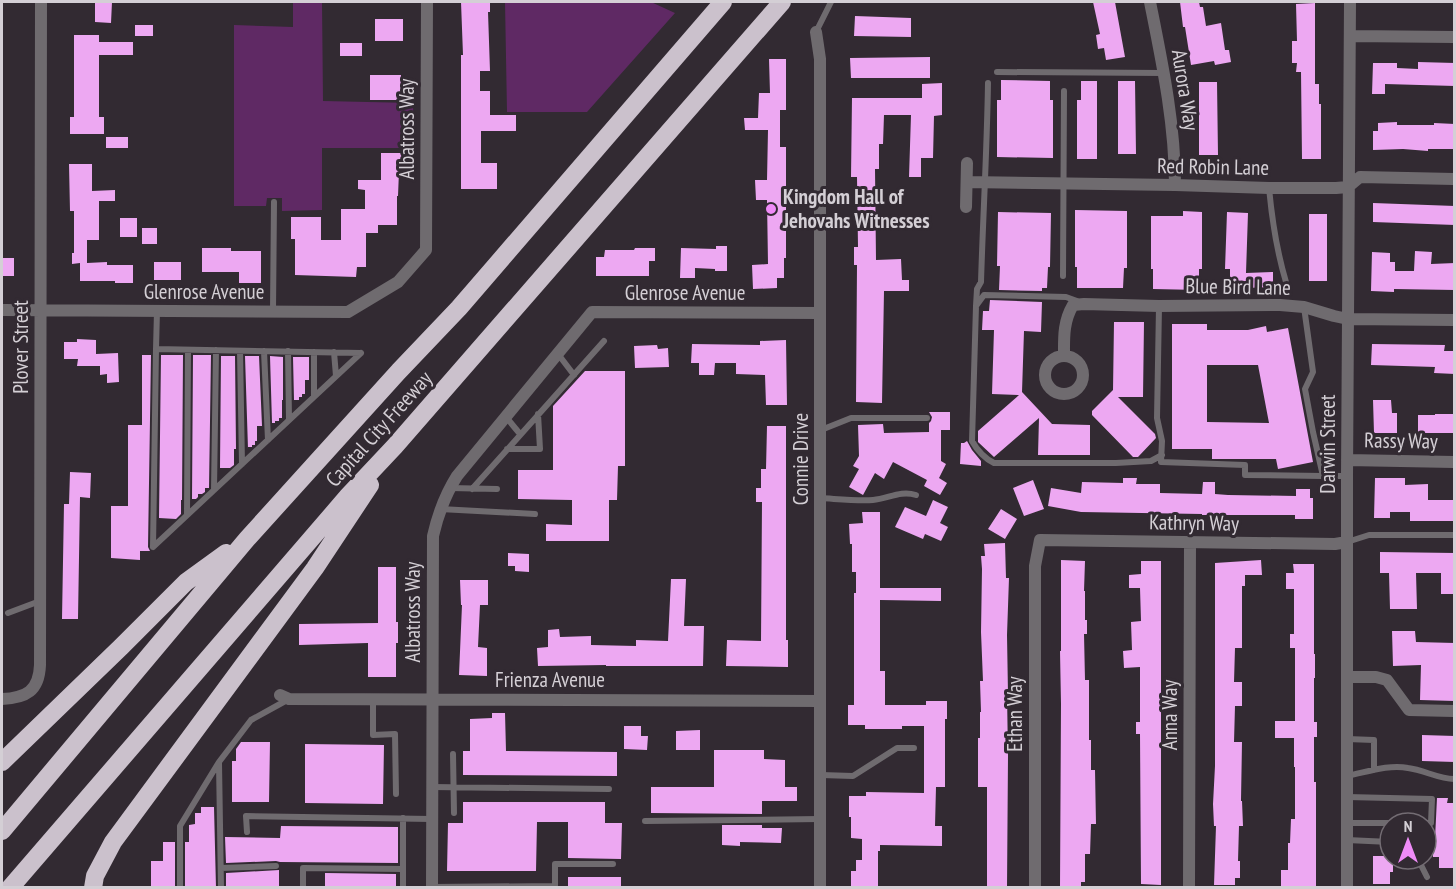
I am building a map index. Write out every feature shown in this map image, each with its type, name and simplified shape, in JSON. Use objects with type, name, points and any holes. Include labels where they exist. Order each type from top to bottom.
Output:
[{"type":"highway","name":"Capital City Freeway","points":[[2,831],[247,539],[459,308],[723,2]]},
{"type":"highway","name":"Capital City Freeway","points":[[10,888],[348,496],[396,446],[782,2]]},
{"type":"highway","points":[[93,888],[95,876],[113,842],[315,568],[396,446]]},
{"type":"highway","points":[[2,762],[186,582],[247,539]]},
{"type":"street","name":"Plover Street","points":[[2,699],[16,698],[31,690],[40,677],[41,2]]},
{"type":"street","name":"Albatross Way","points":[[398,282],[426,250],[427,2]]},
{"type":"street","name":"Aurora Way","points":[[1150,2],[1164,73],[1175,156],[1175,185]]},
{"type":"street","name":"Darwin Street","points":[[1347,888],[1350,2]]},
{"type":"street","name":"Connie Drive","points":[[816,32],[820,59],[820,888]]},
{"type":"street","points":[[1350,36],[1455,37]]},
{"type":"street","points":[[966,207],[967,163]]},
{"type":"street","name":"Red Robin Lane","points":[[967,182],[1336,188],[1348,187],[1360,177],[1455,179]]},
{"type":"street","name":"Glenrose Avenue","points":[[2,310],[348,312],[398,282]]},
{"type":"street","points":[[1064,356],[1064,330],[1067,316],[1073,306],[1084,304]]},
{"type":"street","name":"Blue Bird Lane","points":[[1084,304],[1280,305],[1304,307],[1348,319],[1455,320]]},
{"type":"street","name":"Glenrose Avenue","points":[[542,373],[592,312],[820,313]]},
{"type":"street","name":"Albatross Way","points":[[432,887],[433,536],[440,509],[457,476],[542,373]]},
{"type":"street","name":"Rassy Way","points":[[1347,460],[1455,462]]},
{"type":"street","name":"Kathryn Way","points":[[1040,540],[1335,544],[1347,542]]},
{"type":"street","name":"Ethan Way","points":[[1035,888],[1035,566],[1040,540]]},
{"type":"street","name":"Anna Way","points":[[1189,888],[1190,542]]},
{"type":"street","points":[[1347,676],[1376,677],[1387,680],[1409,710],[1455,711]]},
{"type":"street","name":"Frienza Avenue","points":[[285,697],[820,701]]},
{"type":"lane","points":[[816,32],[831,2]]},
{"type":"lane","points":[[998,72],[1164,73]]},
{"type":"lane","points":[[987,83],[986,183],[983,201],[981,282],[977,289],[976,306],[972,441],[976,448],[994,463],[1116,463],[1151,461],[1162,455]]},
{"type":"lane","points":[[1063,276],[1064,91]]},
{"type":"lane","points":[[1269,188],[1281,265],[1286,282]]},
{"type":"lane","points":[[273,312],[274,202]]},
{"type":"lane","points":[[976,306],[984,295],[1066,297],[1084,304]]},
{"type":"lane","points":[[1159,306],[1157,418],[1162,441],[1161,462],[1245,465],[1245,475],[1347,476]]},
{"type":"lane","points":[[1304,307],[1313,372],[1305,389],[1323,476]]},
{"type":"lane","points":[[156,349],[361,353],[153,547],[156,349],[157,312]]},
{"type":"lane","points":[[471,489],[604,341]]},
{"type":"lane","points":[[187,515],[188,350]]},
{"type":"lane","points":[[214,490],[216,350]]},
{"type":"lane","points":[[240,351],[242,464]]},
{"type":"lane","points":[[264,351],[268,440]]},
{"type":"lane","points":[[288,351],[290,419]]},
{"type":"lane","points":[[314,352],[314,396]]},
{"type":"lane","points":[[334,352],[336,376]]},
{"type":"lane","points":[[558,354],[574,375]]},
{"type":"lane","points":[[507,449],[540,449],[538,414]]},
{"type":"lane","points":[[506,416],[520,434]]},
{"type":"lane","points":[[820,430],[851,418],[927,418]]},
{"type":"lane","points":[[449,488],[497,489]]},
{"type":"lane","points":[[820,498],[854,501],[877,500],[901,493],[916,495]]},
{"type":"lane","points":[[440,509],[535,514]]},
{"type":"lane","points":[[1347,542],[1369,535],[1455,535]]},
{"type":"lane","points":[[8,613],[40,601]]},
{"type":"lane","points":[[180,888],[180,826],[219,762],[250,720],[285,697]]},
{"type":"lane","points":[[373,699],[373,735],[395,734],[396,794]]},
{"type":"lane","points":[[1347,739],[1374,740],[1374,770]]},
{"type":"lane","points":[[820,775],[853,776],[897,748],[914,748]]},
{"type":"lane","points":[[453,754],[454,813]]},
{"type":"lane","points":[[219,762],[221,888]]},
{"type":"lane","points":[[1347,776],[1394,767],[1409,768],[1455,779]]},
{"type":"lane","points":[[431,787],[609,789]]},
{"type":"lane","points":[[1347,797],[1432,800],[1432,811]]},
{"type":"lane","points":[[247,832],[246,816],[431,819]]},
{"type":"lane","points":[[403,818],[403,888]]},
{"type":"lane","points":[[645,821],[820,819]]},
{"type":"lane","points":[[1347,823],[1378,823]]},
{"type":"lane","points":[[1347,840],[1378,841]]},
{"type":"lane","points":[[432,887],[555,886],[555,864],[613,864]]},
{"type":"lane","points":[[221,868],[276,866]]},
{"type":"lane","points":[[303,888],[303,868],[403,869]]},
{"type":"lane","points":[[1424,871],[1427,877]]},
{"type":"shaded area","points":[[293,2],[322,2],[323,101],[413,103],[414,148],[322,148],[322,210],[282,211],[282,198],[267,198],[266,206],[234,206],[234,25],[293,27]]},
{"type":"shaded area","points":[[505,2],[651,2],[675,13],[587,112],[507,112]]},
{"type":"building","points":[[95,2],[112,2],[111,23],[95,22]]},
{"type":"building","points":[[461,2],[490,2],[490,12],[488,12],[490,71],[480,71],[480,91],[490,91],[490,115],[516,115],[516,131],[481,131],[481,163],[497,163],[497,189],[461,189],[461,55],[463,55]]},
{"type":"building","points":[[1093,2],[1115,2],[1125,57],[1106,60],[1104,48],[1098,49],[1096,35],[1100,34]]},
{"type":"building","points":[[1180,2],[1199,2],[1200,7],[1203,7],[1206,26],[1221,23],[1225,50],[1229,50],[1231,62],[1215,65],[1214,61],[1191,65]]},
{"type":"building","points":[[1315,3],[1315,84],[1319,84],[1319,104],[1321,104],[1321,159],[1302,159],[1301,72],[1296,72],[1297,63],[1292,63],[1292,41],[1297,41],[1296,4]]},
{"type":"building","points":[[855,16],[911,18],[911,37],[854,36]]},
{"type":"building","points":[[375,19],[403,19],[403,41],[375,41]]},
{"type":"building","points":[[135,25],[153,25],[153,36],[135,36]]},
{"type":"building","points":[[74,35],[99,35],[99,42],[133,42],[133,55],[99,55],[99,117],[104,117],[104,134],[70,134],[70,117],[74,117]]},
{"type":"building","points":[[340,43],[362,43],[362,56],[340,56]]},
{"type":"building","points":[[930,57],[930,78],[851,78],[850,58]]},
{"type":"building","points":[[769,59],[786,59],[786,110],[780,110],[780,147],[786,147],[786,258],[784,258],[784,278],[777,278],[777,288],[753,289],[752,265],[768,264],[767,200],[756,200],[755,180],[767,180],[768,130],[745,130],[744,118],[758,118],[759,93],[770,93]]},
{"type":"building","points":[[1418,62],[1455,63],[1455,86],[1385,84],[1385,94],[1372,94],[1373,63],[1397,63],[1397,68],[1418,69]]},
{"type":"building","points":[[370,75],[401,75],[401,100],[370,100]]},
{"type":"building","points":[[1001,80],[1050,81],[1050,100],[1053,100],[1053,158],[997,157],[997,100],[1001,100]]},
{"type":"building","points":[[1081,81],[1097,81],[1097,159],[1077,159],[1077,100],[1081,100]]},
{"type":"building","points":[[1118,81],[1135,81],[1136,154],[1118,154]]},
{"type":"building","points":[[1199,82],[1217,82],[1218,155],[1199,155]]},
{"type":"building","points":[[942,83],[942,115],[934,116],[933,158],[921,158],[921,177],[909,177],[911,115],[884,115],[883,144],[879,144],[879,169],[875,169],[876,260],[901,259],[902,280],[909,280],[909,291],[884,291],[882,403],[856,402],[857,265],[854,265],[854,247],[858,247],[857,177],[851,177],[852,98],[922,98],[922,84]]},
{"type":"building","points":[[1397,122],[1397,125],[1455,124],[1455,149],[1373,150],[1373,131],[1378,131],[1378,123]]},
{"type":"building","points":[[106,137],[128,137],[128,148],[106,148]]},
{"type":"building","points":[[381,153],[403,153],[403,171],[399,171],[397,225],[378,225],[378,233],[366,233],[366,267],[357,267],[356,277],[295,275],[295,239],[291,239],[291,217],[321,217],[321,240],[341,240],[341,209],[365,209],[365,190],[358,189],[358,180],[381,180]]},
{"type":"building","points":[[69,164],[92,164],[92,191],[115,190],[115,201],[99,201],[99,240],[87,240],[87,263],[107,262],[107,265],[133,265],[133,283],[80,281],[80,263],[72,264],[74,211],[70,211]]},
{"type":"building","points":[[1373,203],[1455,206],[1455,225],[1373,222]]},
{"type":"building","points":[[1075,210],[1127,211],[1127,268],[1124,268],[1123,288],[1077,288]]},
{"type":"building","points":[[1183,211],[1202,212],[1202,269],[1199,269],[1199,290],[1153,289],[1151,216],[1183,216]]},
{"type":"building","points":[[998,212],[1051,213],[1050,267],[1048,267],[1047,288],[1042,288],[1042,291],[999,290]]},
{"type":"building","points":[[1227,212],[1248,213],[1246,273],[1273,272],[1273,287],[1246,288],[1246,291],[1230,290],[1230,269],[1225,269]]},
{"type":"building","points":[[1309,214],[1327,214],[1327,281],[1309,281]]},
{"type":"building","points":[[120,218],[137,218],[137,237],[120,237]]},
{"type":"building","points":[[142,228],[157,228],[157,244],[142,244]]},
{"type":"building","points":[[716,246],[727,246],[727,271],[695,268],[695,278],[680,278],[681,248],[716,249]]},
{"type":"building","points":[[202,248],[261,251],[261,283],[239,283],[239,272],[202,272]]},
{"type":"building","points":[[635,248],[655,248],[655,261],[649,261],[649,276],[596,276],[596,257],[604,257],[605,250],[634,250]]},
{"type":"building","points":[[1415,251],[1432,252],[1431,264],[1455,263],[1455,290],[1371,291],[1372,252],[1390,253],[1390,262],[1395,262],[1395,271],[1414,271]]},
{"type":"building","points":[[2,258],[14,258],[14,276],[2,276]]},
{"type":"building","points":[[154,262],[181,262],[181,280],[154,280]]},
{"type":"building","points":[[990,300],[1042,302],[1041,332],[1024,331],[1022,392],[1052,424],[1090,425],[1090,455],[1038,455],[1039,418],[994,457],[978,442],[978,431],[1019,395],[992,394],[994,330],[982,330],[983,311],[989,311]]},
{"type":"building","points":[[1114,322],[1144,322],[1143,397],[1118,397],[1155,434],[1156,438],[1138,457],[1133,457],[1092,415],[1092,411],[1113,390]]},
{"type":"building","points":[[1172,324],[1207,324],[1207,330],[1248,330],[1266,326],[1267,332],[1288,328],[1313,462],[1278,469],[1276,459],[1212,459],[1212,449],[1172,449]],"holes":[[[1207,365],[1258,365],[1269,423],[1207,422]]]},
{"type":"building","points":[[77,339],[96,340],[96,354],[118,353],[119,382],[107,383],[107,374],[100,375],[100,366],[77,366],[78,359],[64,359],[64,342],[77,342]]},
{"type":"building","points":[[786,340],[787,405],[766,405],[765,375],[736,374],[736,363],[715,363],[714,375],[699,375],[699,363],[691,363],[692,344],[760,345],[760,341]]},
{"type":"building","points":[[1372,344],[1445,345],[1444,351],[1455,351],[1455,374],[1434,373],[1435,367],[1371,365]]},
{"type":"building","points":[[657,345],[658,349],[668,348],[669,367],[635,368],[634,346]]},
{"type":"building","points":[[142,355],[151,355],[148,547],[150,551],[140,551],[140,560],[111,558],[111,506],[128,506],[128,425],[142,425]]},
{"type":"building","points":[[161,355],[183,355],[182,500],[181,514],[176,519],[159,518]]},
{"type":"building","points":[[193,355],[211,355],[209,488],[205,488],[205,492],[198,494],[196,499],[192,499]]},
{"type":"building","points":[[221,356],[235,356],[236,449],[234,449],[234,465],[230,468],[220,468]]},
{"type":"building","points":[[245,356],[259,356],[262,426],[257,426],[257,441],[248,449]]},
{"type":"building","points":[[270,356],[283,357],[282,418],[275,423],[272,423]]},
{"type":"building","points":[[293,357],[309,357],[309,380],[305,380],[305,394],[299,397],[299,400],[294,400]]},
{"type":"building","points":[[585,371],[625,371],[625,466],[618,466],[617,500],[609,500],[609,541],[546,541],[546,524],[572,525],[572,500],[518,499],[518,470],[553,470],[553,406]]},
{"type":"building","points":[[1373,400],[1391,400],[1392,413],[1397,413],[1397,433],[1374,433]]},
{"type":"building","points":[[929,412],[950,412],[950,430],[941,430],[941,461],[946,464],[939,478],[947,483],[940,495],[924,486],[927,480],[893,462],[884,479],[875,473],[863,495],[849,487],[859,469],[853,466],[859,456],[858,425],[883,424],[884,433],[929,432],[932,417]]},
{"type":"building","points":[[1455,414],[1455,433],[1418,433],[1418,415]]},
{"type":"building","points":[[767,426],[786,426],[788,667],[726,666],[727,640],[761,641],[762,502],[756,502],[756,488],[761,488],[761,469],[766,469]]},
{"type":"building","points":[[967,441],[981,461],[981,466],[960,464],[961,443]]},
{"type":"building","points":[[70,472],[91,473],[90,498],[80,497],[78,619],[62,619],[64,504],[69,504]]},
{"type":"building","points":[[1123,478],[1137,478],[1136,484],[1160,484],[1160,493],[1202,494],[1203,482],[1215,482],[1215,494],[1228,495],[1296,496],[1296,489],[1310,489],[1310,498],[1313,498],[1313,519],[1295,519],[1295,515],[1081,512],[1048,506],[1051,488],[1081,493],[1082,482],[1123,483]]},
{"type":"building","points":[[1375,478],[1405,478],[1405,485],[1428,484],[1428,500],[1455,500],[1455,521],[1410,521],[1410,512],[1390,512],[1390,518],[1374,518]]},
{"type":"building","points":[[1033,480],[1044,509],[1024,516],[1013,488]]},
{"type":"building","points":[[933,500],[948,507],[940,523],[948,527],[941,541],[925,534],[923,539],[895,527],[905,507],[926,516]]},
{"type":"building","points":[[1001,509],[1017,519],[1005,539],[988,529]]},
{"type":"building","points":[[862,512],[880,512],[880,588],[941,588],[941,601],[880,600],[880,671],[885,671],[885,705],[926,705],[926,701],[947,701],[947,719],[945,719],[945,787],[936,787],[935,826],[942,826],[942,846],[880,845],[878,887],[851,888],[851,871],[856,871],[856,860],[862,860],[862,839],[851,838],[849,796],[866,796],[866,792],[924,793],[924,726],[902,726],[902,729],[865,729],[865,725],[848,725],[848,705],[854,705],[854,593],[856,593],[856,572],[852,572],[849,524],[863,523]]},
{"type":"building","points":[[1005,543],[1006,578],[1009,578],[1007,888],[987,888],[987,787],[978,787],[980,681],[983,681],[981,556],[985,556],[984,544]]},
{"type":"building","points":[[1380,552],[1455,553],[1455,594],[1441,594],[1441,573],[1416,573],[1417,609],[1390,609],[1389,573],[1380,573]]},
{"type":"building","points":[[508,553],[529,554],[529,572],[515,571],[515,566],[508,566]]},
{"type":"building","points":[[1061,560],[1085,561],[1084,591],[1087,634],[1084,634],[1085,680],[1089,680],[1089,740],[1091,740],[1091,770],[1095,770],[1096,824],[1091,824],[1090,854],[1085,854],[1085,882],[1081,882],[1081,888],[1060,888]]},
{"type":"building","points":[[1261,560],[1262,575],[1245,575],[1245,586],[1242,586],[1242,648],[1235,648],[1234,682],[1242,682],[1242,706],[1235,706],[1234,742],[1242,742],[1243,826],[1239,826],[1238,861],[1240,861],[1240,878],[1235,878],[1235,885],[1214,885],[1216,826],[1214,826],[1213,804],[1215,563]]},
{"type":"building","points":[[1141,561],[1161,561],[1161,885],[1141,884],[1140,734],[1136,734],[1136,722],[1140,722],[1140,667],[1124,668],[1123,651],[1132,650],[1131,622],[1141,621],[1140,588],[1129,588],[1129,575],[1141,574]]},
{"type":"building","points":[[1293,564],[1314,564],[1314,722],[1317,722],[1317,737],[1314,737],[1316,888],[1281,887],[1281,870],[1288,870],[1291,819],[1295,819],[1294,738],[1275,738],[1275,721],[1295,721],[1295,648],[1290,648],[1290,634],[1294,634],[1294,589],[1286,589],[1286,573],[1294,573]]},
{"type":"building","points":[[378,567],[396,567],[398,643],[396,643],[396,677],[368,677],[368,643],[299,645],[299,624],[378,623]]},
{"type":"building","points":[[671,579],[686,579],[684,626],[704,626],[703,666],[538,666],[537,648],[548,647],[548,630],[559,629],[560,637],[591,636],[591,645],[636,646],[636,640],[668,641]]},
{"type":"building","points":[[460,580],[488,580],[488,605],[480,605],[478,647],[487,648],[487,676],[459,675],[462,605]]},
{"type":"building","points":[[1392,631],[1415,631],[1416,642],[1455,643],[1455,701],[1420,700],[1421,665],[1393,666]]},
{"type":"building","points":[[492,713],[505,713],[506,751],[617,752],[617,776],[463,775],[463,751],[470,751],[470,719],[492,718]]},
{"type":"building","points":[[624,726],[641,726],[641,736],[648,736],[647,750],[624,749]]},
{"type":"building","points":[[700,730],[700,750],[676,750],[676,731]]},
{"type":"building","points":[[1422,735],[1455,736],[1455,762],[1422,761]]},
{"type":"building","points":[[241,742],[270,742],[269,802],[232,802],[232,761],[236,761],[236,749]]},
{"type":"building","points":[[305,744],[384,745],[383,804],[305,803]]},
{"type":"building","points":[[714,750],[764,750],[764,759],[785,760],[785,787],[797,787],[797,801],[762,801],[762,814],[651,813],[651,787],[714,787]]},
{"type":"building","points":[[1437,798],[1448,798],[1447,803],[1455,803],[1455,868],[1439,868]]},
{"type":"building","points":[[463,802],[605,802],[605,823],[622,823],[621,859],[568,858],[568,822],[537,822],[536,871],[447,871],[448,823],[463,823]]},
{"type":"building","points":[[201,807],[214,807],[216,888],[185,888],[185,842],[189,842],[189,825],[195,824],[195,813],[201,813]]},
{"type":"building","points":[[722,825],[762,825],[762,828],[782,828],[781,843],[740,842],[740,846],[722,845]]},
{"type":"building","points":[[281,826],[398,827],[398,863],[276,861],[226,863],[225,837],[280,838]]},
{"type":"building","points":[[163,842],[175,842],[175,888],[151,888],[151,861],[163,861]]},
{"type":"building","points":[[1373,856],[1378,856],[1378,871],[1393,872],[1390,872],[1390,884],[1373,884]]},
{"type":"building","points":[[279,870],[279,888],[226,888],[226,873]]},
{"type":"building","points":[[325,873],[396,874],[396,888],[325,888]]},
{"type":"building","points":[[568,877],[621,877],[621,888],[568,888]]},
{"type":"place","name":"Kingdom Hall of Jehovahs Witnesses","points":[[771,209]]}]
